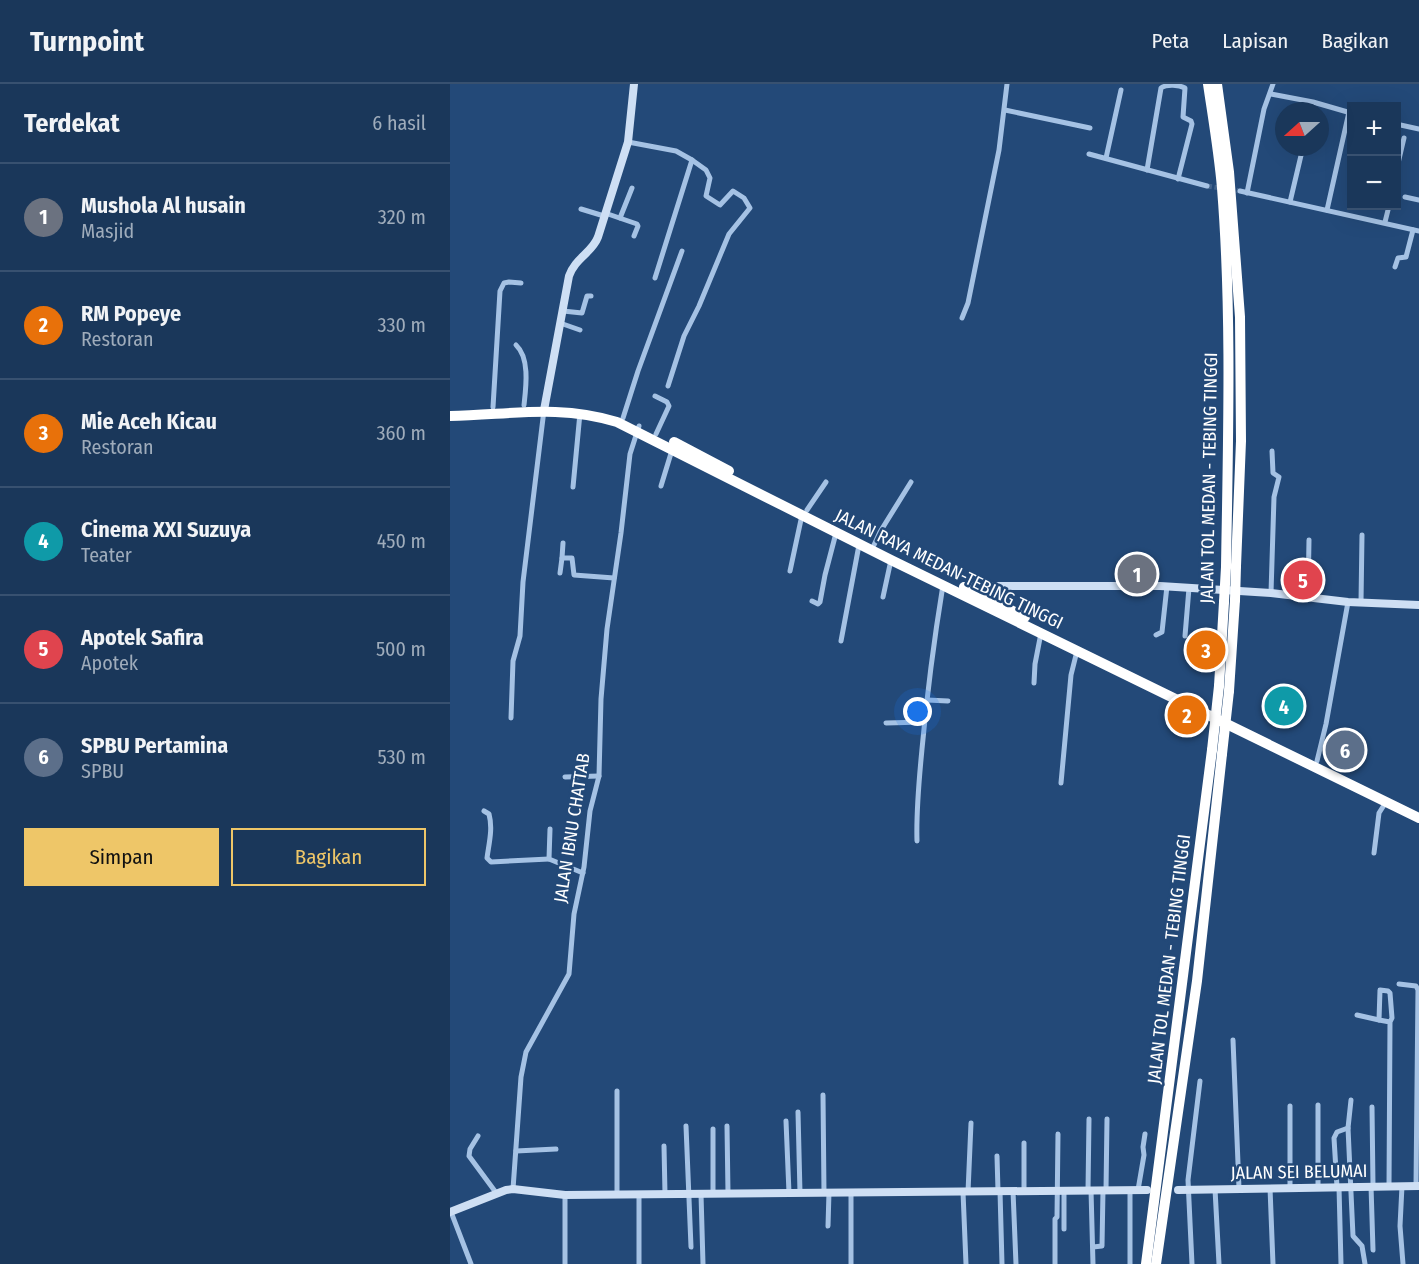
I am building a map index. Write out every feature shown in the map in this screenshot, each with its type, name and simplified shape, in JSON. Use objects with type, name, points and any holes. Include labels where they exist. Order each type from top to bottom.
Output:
[{"type":"highway","name":"JALAN TOL MEDAN - TEBING TINGGI","points":[[1156,1264],[1197,981],[1224,689],[1231,566],[1229,371],[1222,188],[1208,84]]},
{"type":"highway","points":[[1217,84],[1229,172],[1240,317],[1241,441],[1231,566]]},
{"type":"highway","name":"JALAN RAYA MEDAN-TEBING TINGGI","points":[[450,409],[525,405],[545,407],[601,417],[656,434],[804,512],[836,533],[943,585],[961,590],[982,591],[1204,708],[1419,810]]},
{"type":"highway","name":"JALAN RAYA MEDAN-TEBING TINGGI","points":[[450,416],[579,406],[623,418],[672,449],[874,545],[1041,633],[1419,818]]},
{"type":"highway","name":"JALAN TOL MEDAN - TEBING TINGGI","points":[[1146,1264],[1217,752]]},
{"type":"street","points":[[511,718],[513,661],[520,636],[523,582],[545,407],[563,311],[571,270],[596,241],[628,142],[634,84]]},
{"type":"street","points":[[962,318],[977,264],[999,150],[1007,84]]},
{"type":"street","points":[[1248,193],[1264,109],[1273,84]]},
{"type":"street","points":[[1147,170],[1162,87],[1182,86],[1186,90],[1183,117],[1192,124],[1178,179]]},
{"type":"street","points":[[1106,158],[1121,90]]},
{"type":"street","points":[[1271,94],[1313,102]]},
{"type":"street","points":[[1329,107],[1347,112]]},
{"type":"street","points":[[1005,110],[1090,128]]},
{"type":"street","points":[[1401,125],[1419,129]]},
{"type":"street","points":[[1327,210],[1347,126]]},
{"type":"street","points":[[1400,156],[1404,138]]},
{"type":"street","points":[[628,142],[676,151],[706,170],[710,178],[705,196],[720,205],[732,190],[744,198],[750,208],[729,234],[684,336],[668,386]]},
{"type":"street","points":[[1089,154],[1207,186]]},
{"type":"street","points":[[1290,202],[1301,156]]},
{"type":"street","points":[[656,278],[692,160]]},
{"type":"street","points":[[621,218],[632,188]]},
{"type":"street","points":[[1240,191],[1416,230],[1406,257],[1398,258],[1395,267]]},
{"type":"street","points":[[1405,196],[1419,200]]},
{"type":"street","points":[[580,208],[621,218],[638,225],[634,236]]},
{"type":"street","points":[[1385,222],[1388,210]]},
{"type":"street","points":[[623,418],[682,251]]},
{"type":"street","points":[[493,407],[500,291],[504,283],[521,284]]},
{"type":"street","points":[[563,311],[582,313],[586,298],[591,296]]},
{"type":"street","points":[[561,324],[580,330]]},
{"type":"street","points":[[516,345],[522,351],[524,364],[525,405]]},
{"type":"street","points":[[655,396],[663,399],[669,406],[656,434]]},
{"type":"street","points":[[573,487],[580,413]]},
{"type":"street","name":"JALAN IBNU CHATTAB","points":[[513,1189],[524,1060],[528,1046],[566,983],[569,974],[574,914],[584,873],[588,823],[599,776],[603,670],[630,454],[637,428]]},
{"type":"street","points":[[661,486],[672,449]]},
{"type":"street","points":[[1270,593],[1274,497],[1280,477],[1273,471],[1272,451]]},
{"type":"street","points":[[790,571],[804,512],[826,482]]},
{"type":"street","points":[[874,545],[911,482]]},
{"type":"street","points":[[812,602],[818,604],[820,602],[836,533]]},
{"type":"street","points":[[1361,602],[1362,536]]},
{"type":"street","points":[[1308,597],[1309,540]]},
{"type":"street","points":[[560,573],[563,543]]},
{"type":"street","points":[[841,641],[859,544]]},
{"type":"street","points":[[562,558],[572,558],[574,575],[614,578]]},
{"type":"street","points":[[883,597],[891,560]]},
{"type":"street","points":[[917,841],[924,722],[932,651],[943,585]]},
{"type":"street","points":[[982,591],[1114,585],[1167,586],[1270,593],[1348,602],[1419,605]]},
{"type":"street","points":[[1156,634],[1162,632],[1167,586]]},
{"type":"street","points":[[1185,636],[1189,588]]},
{"type":"street","points":[[1317,761],[1348,602]]},
{"type":"street","points":[[1034,683],[1041,633]]},
{"type":"street","points":[[1061,783],[1071,675],[1077,651]]},
{"type":"street","points":[[927,700],[948,701]]},
{"type":"street","points":[[886,723],[924,722]]},
{"type":"street","points":[[588,776],[597,786]]},
{"type":"street","points":[[565,777],[599,776]]},
{"type":"street","points":[[1374,853],[1379,813],[1386,802]]},
{"type":"street","points":[[484,811],[489,814],[490,821],[488,858],[491,862],[549,859],[584,873]]},
{"type":"street","points":[[549,859],[550,829]]},
{"type":"street","points":[[1399,984],[1416,986],[1418,990],[1417,1186]]},
{"type":"street","points":[[1379,1020],[1380,991],[1388,991],[1392,1018],[1390,1022],[1389,1186]]},
{"type":"street","points":[[1357,1015],[1390,1022]]},
{"type":"street","points":[[1233,1040],[1239,1188]]},
{"type":"street","points":[[1192,1264],[1188,1189],[1200,1081]]},
{"type":"street","points":[[617,1091],[617,1195]]},
{"type":"street","points":[[823,1095],[828,1226]]},
{"type":"street","points":[[1351,1100],[1348,1128],[1353,1236],[1362,1246],[1365,1264]]},
{"type":"street","points":[[1318,1105],[1318,1187]]},
{"type":"street","points":[[1290,1106],[1290,1187]]},
{"type":"street","points":[[1372,1107],[1372,1250]]},
{"type":"street","points":[[798,1112],[800,1193]]},
{"type":"street","points":[[1089,1119],[1092,1264]]},
{"type":"street","points":[[1093,1247],[1102,1246],[1107,1119]]},
{"type":"street","points":[[786,1121],[789,1193]]},
{"type":"street","points":[[966,1264],[966,1192],[971,1124]]},
{"type":"street","points":[[686,1126],[691,1247]]},
{"type":"street","points":[[727,1126],[728,1193]]},
{"type":"street","points":[[1341,1264],[1334,1138],[1337,1132],[1348,1128]]},
{"type":"street","points":[[713,1130],[713,1194]]},
{"type":"street","points":[[1058,1134],[1064,1229]]},
{"type":"street","points":[[1130,1264],[1134,1190],[1143,1162],[1145,1134]]},
{"type":"street","points":[[478,1136],[470,1149],[469,1156],[497,1194]]},
{"type":"street","points":[[1024,1143],[1024,1191]]},
{"type":"street","points":[[664,1146],[665,1194]]},
{"type":"street","points":[[516,1151],[556,1149]]},
{"type":"street","points":[[997,1156],[1002,1264]]},
{"type":"street","points":[[1401,1186],[1400,1226],[1403,1264]]},
{"type":"street","name":"JALAN SEI BELUMAI","points":[[1179,1190],[1417,1186]]},
{"type":"street","points":[[1215,1188],[1219,1264]]},
{"type":"street","points":[[1270,1188],[1273,1264]]},
{"type":"street","points":[[471,1264],[451,1212],[513,1189],[565,1195],[1147,1190]]},
{"type":"street","points":[[1013,1191],[1016,1264]]},
{"type":"street","points":[[1055,1264],[1054,1219],[1058,1217],[1060,1191]]},
{"type":"street","points":[[851,1192],[851,1264]]},
{"type":"street","points":[[639,1194],[639,1264]]},
{"type":"street","points":[[701,1194],[703,1264]]},
{"type":"street","points":[[565,1195],[565,1264]]},
{"type":"tunnel","points":[[1207,186],[1240,191]]},
{"type":"place","name":"Mushola Al husain","points":[[1137,574]]},
{"type":"place","name":"Apotek Safira","points":[[1303,580]]},
{"type":"place","name":"Mie Aceh Kicau","points":[[1206,650]]},
{"type":"place","name":"Cinema XXI Suzuya","points":[[1284,706]]},
{"type":"place","name":"RM Popeye","points":[[1187,715]]},
{"type":"place","name":"SPBU Pertamina","points":[[1345,750]]}]
